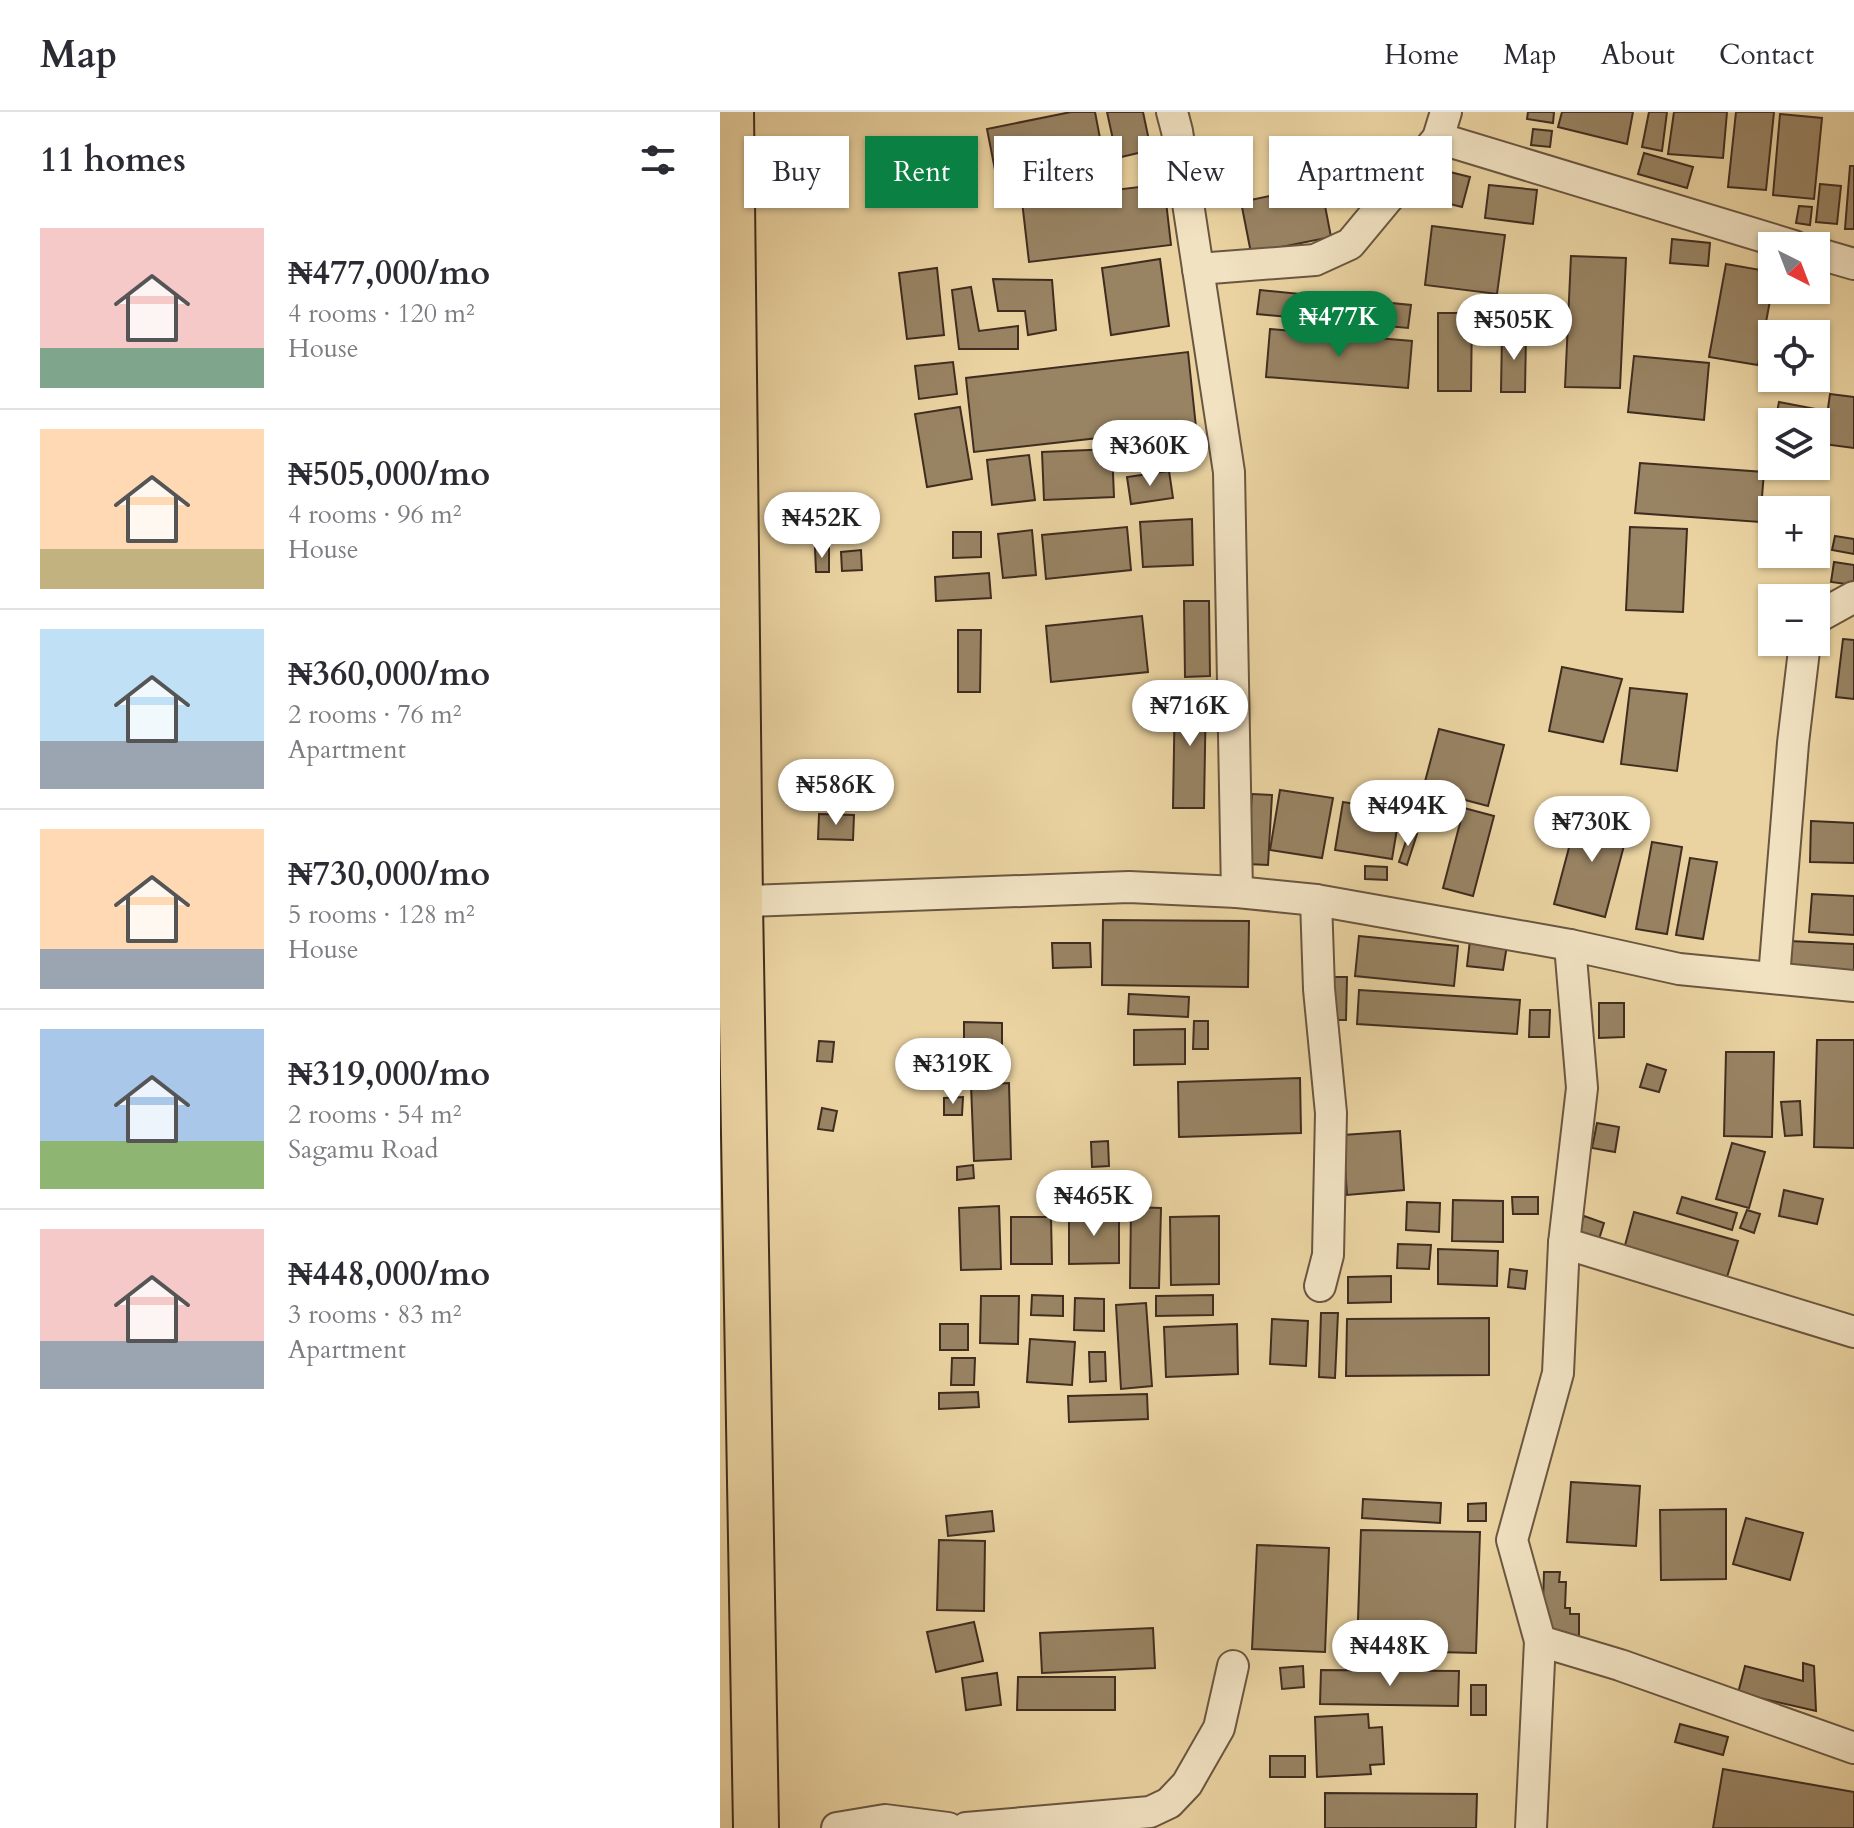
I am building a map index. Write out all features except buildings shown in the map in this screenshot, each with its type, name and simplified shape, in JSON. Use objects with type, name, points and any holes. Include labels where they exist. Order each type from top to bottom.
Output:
[{"type":"highway","points":[[731,112],[730,903],[756,1828]]},
{"type":"street","points":[[1172,112],[1229,472],[1237,892]]},
{"type":"street","points":[[1198,269],[1315,260],[1350,244],[1442,125],[1758,234]]},
{"type":"street","points":[[1830,257],[1854,264]]},
{"type":"street","points":[[1830,610],[1854,597]]},
{"type":"street","points":[[1774,977],[1803,656]]},
{"type":"street","points":[[730,903],[1129,887],[1237,892],[1316,900],[1570,945],[1679,969],[1854,986]]},
{"type":"street","points":[[1316,900],[1319,989],[1331,1113],[1328,1255],[1320,1286]]},
{"type":"street","points":[[1531,1828],[1540,1641],[1512,1540],[1558,1373],[1564,1243],[1582,1088],[1570,945]]},
{"type":"street","points":[[1564,1243],[1854,1332]]},
{"type":"street","points":[[1540,1641],[1620,1665],[1854,1748]]},
{"type":"street","points":[[966,1828],[1150,1812],[1169,1803],[1187,1784],[1219,1728],[1233,1666]]},
{"type":"street","points":[[837,1828],[885,1820],[948,1828]]}]
